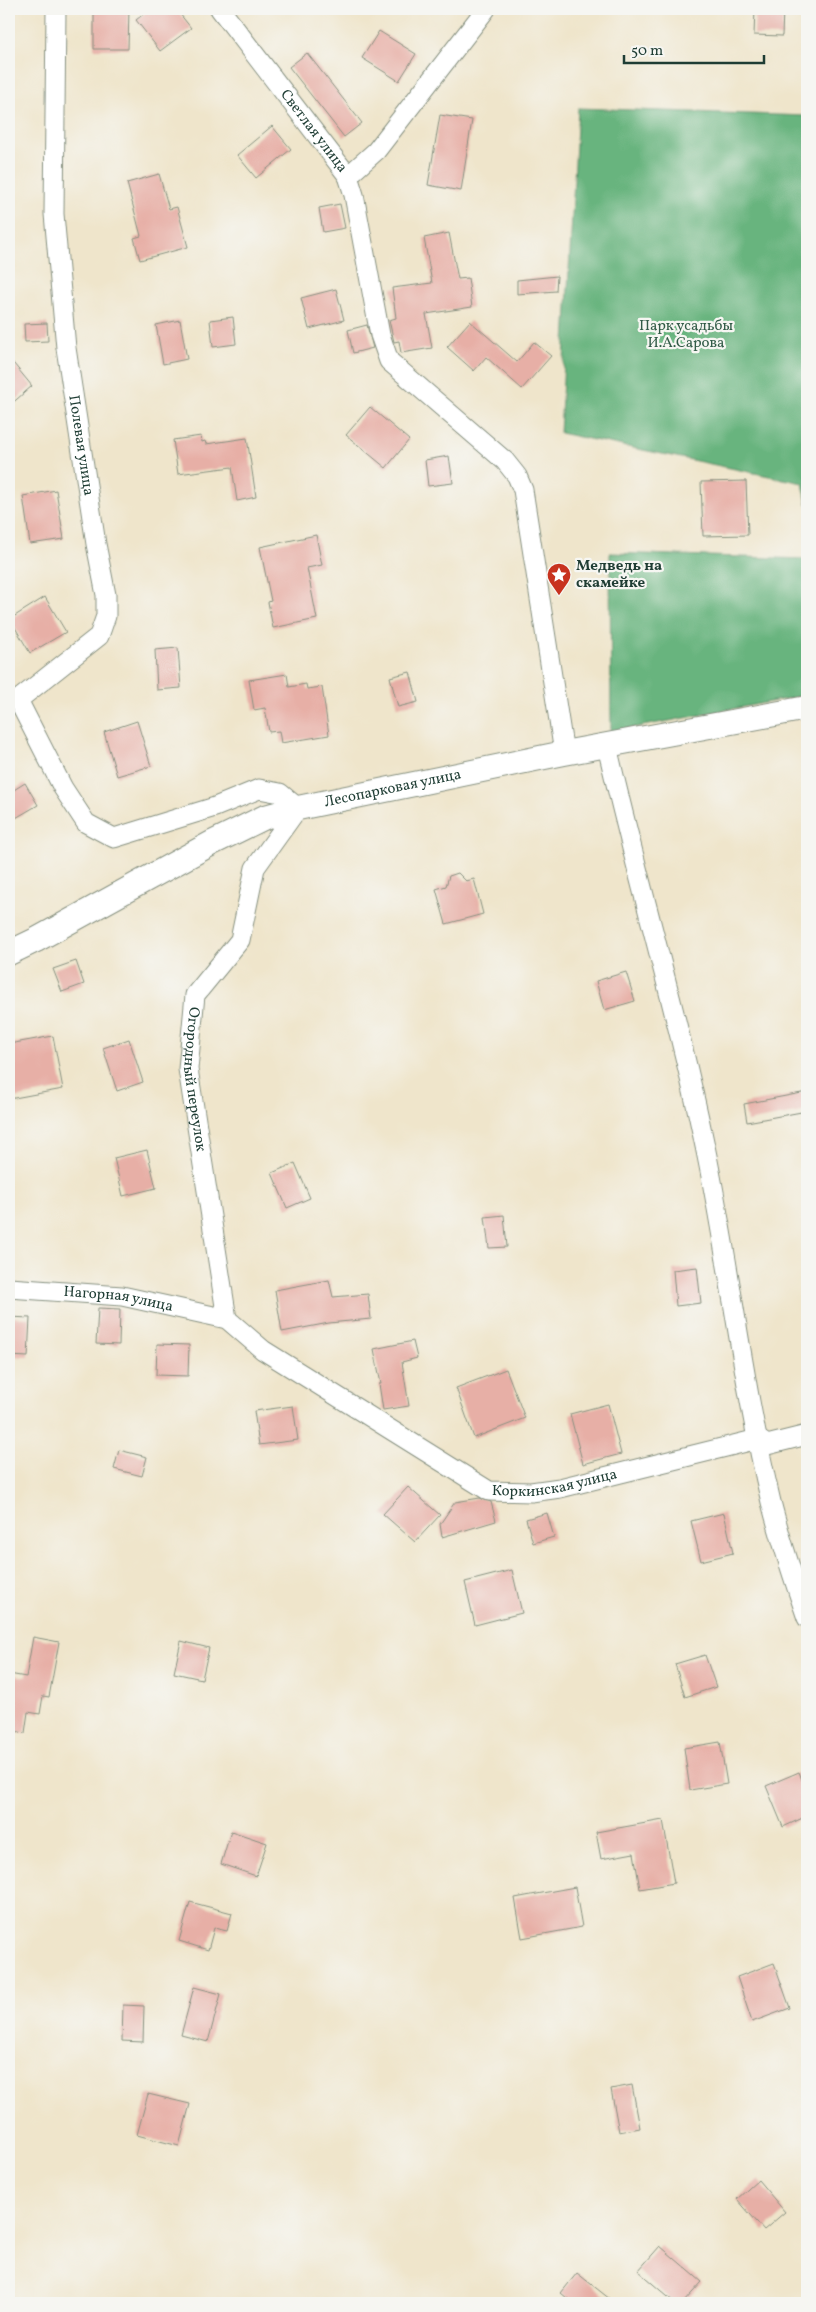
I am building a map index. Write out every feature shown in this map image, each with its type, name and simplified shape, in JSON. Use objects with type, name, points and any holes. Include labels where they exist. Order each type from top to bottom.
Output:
[{"type":"street","name":"Полевая улица","points":[[56,9],[54,214],[66,348],[94,535],[106,595],[106,616],[99,636],[18,700],[63,788],[86,823],[114,838],[207,810],[259,789],[280,793],[298,808]]},
{"type":"street","name":"Светлая улица","points":[[220,9],[348,176],[376,151],[486,9]]},
{"type":"street","points":[[348,176],[354,195],[380,335],[390,361],[505,461],[517,476],[524,490],[564,753]]},
{"type":"street","name":"Лесопарковая улица","points":[[9,953],[212,843],[265,817],[298,808],[564,753],[807,708]]},
{"type":"street","points":[[607,746],[673,1004],[706,1153],[758,1439],[783,1545],[807,1618]]},
{"type":"street","name":"Огородный переулок","points":[[227,1319],[188,1069],[195,995],[240,940],[255,868],[298,808]]},
{"type":"street","name":"Нагорная улица","points":[[9,1288],[122,1296],[227,1319]]},
{"type":"street","name":"Коркинская улица","points":[[227,1319],[263,1350],[489,1492],[531,1492],[560,1488],[758,1439],[767,1446],[807,1435]]},
{"type":"green space","name":"Парк усадьбы И.А.Сарова","points":[[578,108],[807,116],[807,505],[803,483],[560,433]]},
{"type":"green space","points":[[610,553],[807,559],[807,695],[611,732]]},
{"type":"building","points":[[94,9],[129,9],[128,49],[94,49]]},
{"type":"building","points":[[150,9],[176,9],[191,28],[160,51],[136,20]]},
{"type":"building","points":[[755,9],[783,9],[782,36],[754,35]]},
{"type":"building","points":[[379,31],[416,54],[399,81],[362,58]]},
{"type":"building","points":[[307,53],[362,123],[344,137],[289,67]]},
{"type":"building","points":[[440,115],[472,120],[461,191],[428,185]]},
{"type":"building","points":[[272,126],[291,149],[256,178],[237,155]]},
{"type":"building","points":[[159,174],[169,209],[177,207],[188,247],[140,260],[134,238],[141,236],[127,183]]},
{"type":"building","points":[[340,204],[345,228],[323,232],[319,208]]},
{"type":"building","points":[[449,233],[458,279],[468,278],[472,307],[426,314],[432,348],[401,353],[399,341],[394,342],[389,320],[396,318],[392,288],[432,283],[424,238]]},
{"type":"building","points":[[557,276],[556,291],[517,294],[517,280]]},
{"type":"building","points":[[336,289],[344,320],[309,329],[301,298]]},
{"type":"building","points":[[233,317],[236,344],[213,347],[210,320]]},
{"type":"building","points":[[180,320],[187,359],[163,364],[156,325]]},
{"type":"building","points":[[470,321],[517,362],[534,342],[551,356],[522,389],[486,357],[474,371],[447,347]]},
{"type":"building","points":[[47,323],[48,341],[25,342],[24,324]]},
{"type":"building","points":[[367,325],[373,348],[353,353],[348,330]]},
{"type":"building","points":[[9,358],[32,386],[9,406]]},
{"type":"building","points":[[370,407],[409,440],[386,468],[346,435]]},
{"type":"building","points":[[201,436],[202,442],[205,441],[206,444],[247,438],[256,497],[237,501],[232,467],[178,474],[173,440]]},
{"type":"building","points":[[449,456],[453,483],[428,486],[425,460]]},
{"type":"building","points":[[746,481],[748,535],[703,536],[701,482]]},
{"type":"building","points":[[56,490],[64,539],[30,544],[23,496]]},
{"type":"building","points":[[316,535],[322,565],[307,568],[317,619],[273,628],[268,602],[271,601],[260,547]]},
{"type":"building","points":[[45,597],[66,632],[30,653],[10,619]]},
{"type":"building","points":[[178,648],[181,688],[157,690],[155,650]]},
{"type":"building","points":[[410,672],[418,702],[398,707],[390,677]]},
{"type":"building","points":[[287,674],[289,687],[306,684],[307,689],[322,687],[329,735],[281,743],[279,731],[269,732],[265,708],[254,710],[249,680]]},
{"type":"building","points":[[137,721],[151,766],[117,776],[104,732]]},
{"type":"building","points":[[25,783],[38,805],[14,819],[9,809],[9,793]]},
{"type":"building","points":[[458,873],[466,881],[474,879],[483,914],[446,924],[436,889],[446,886],[449,876]]},
{"type":"building","points":[[76,961],[84,984],[62,992],[53,969]]},
{"type":"building","points":[[626,972],[635,1001],[604,1010],[596,981]]},
{"type":"building","points":[[53,1036],[63,1089],[9,1099],[9,1044]]},
{"type":"building","points":[[129,1039],[143,1082],[117,1091],[103,1048]]},
{"type":"building","points":[[807,1092],[807,1111],[747,1122],[744,1104]]},
{"type":"building","points":[[147,1150],[156,1188],[123,1196],[114,1158]]},
{"type":"building","points":[[295,1163],[310,1198],[287,1208],[272,1173]]},
{"type":"building","points":[[504,1215],[507,1247],[489,1248],[485,1217]]},
{"type":"building","points":[[697,1267],[701,1303],[676,1306],[673,1270]]},
{"type":"building","points":[[329,1280],[333,1297],[368,1294],[371,1319],[329,1323],[282,1332],[275,1290]]},
{"type":"building","points":[[98,1308],[120,1309],[119,1345],[96,1344]]},
{"type":"building","points":[[9,1317],[30,1318],[28,1357],[9,1356]]},
{"type":"building","points":[[413,1341],[417,1358],[402,1362],[409,1406],[383,1410],[379,1384],[381,1384],[374,1349]]},
{"type":"building","points":[[157,1344],[189,1345],[188,1376],[156,1375]]},
{"type":"building","points":[[506,1369],[525,1418],[474,1438],[456,1388]]},
{"type":"building","points":[[608,1404],[621,1454],[583,1464],[570,1414]]},
{"type":"building","points":[[293,1406],[298,1440],[259,1445],[254,1411]]},
{"type":"building","points":[[119,1450],[147,1457],[142,1476],[114,1469]]},
{"type":"building","points":[[408,1487],[440,1515],[415,1542],[383,1514]]},
{"type":"building","points":[[480,1498],[491,1502],[496,1521],[442,1537],[440,1524],[455,1502]]},
{"type":"building","points":[[547,1513],[554,1537],[533,1543],[526,1519]]},
{"type":"building","points":[[724,1513],[733,1553],[701,1561],[691,1521]]},
{"type":"building","points":[[512,1570],[522,1613],[475,1625],[465,1582]]},
{"type":"building","points":[[33,1637],[59,1642],[49,1697],[43,1696],[40,1714],[28,1712],[25,1733],[9,1730],[9,1674],[26,1677]]},
{"type":"building","points":[[181,1641],[209,1648],[202,1679],[174,1673]]},
{"type":"building","points":[[705,1655],[716,1687],[685,1697],[675,1664]]},
{"type":"building","points":[[720,1742],[727,1784],[690,1790],[684,1748]]},
{"type":"building","points":[[799,1772],[807,1792],[807,1816],[783,1827],[766,1786]]},
{"type":"building","points":[[663,1820],[674,1883],[640,1889],[634,1853],[601,1859],[596,1832]]},
{"type":"building","points":[[231,1831],[267,1843],[256,1876],[221,1864]]},
{"type":"building","points":[[575,1887],[582,1927],[522,1938],[515,1898]]},
{"type":"building","points":[[190,1902],[232,1913],[227,1931],[214,1928],[208,1950],[179,1941]]},
{"type":"building","points":[[774,1963],[790,2008],[752,2022],[737,1977]]},
{"type":"building","points":[[194,1987],[221,1994],[208,2042],[181,2035]]},
{"type":"building","points":[[123,2005],[144,2006],[143,2042],[122,2041]]},
{"type":"building","points":[[632,2085],[640,2128],[619,2132],[611,2089]]},
{"type":"building","points":[[148,2094],[190,2104],[179,2146],[137,2135]]},
{"type":"building","points":[[758,2180],[785,2212],[764,2230],[737,2199]]},
{"type":"building","points":[[660,2246],[702,2282],[683,2303],[675,2303],[638,2271]]},
{"type":"building","points":[[577,2273],[615,2303],[573,2303],[561,2293]]},
{"type":"place","name":"Медведь на скамейке","points":[[559,596]]}]
